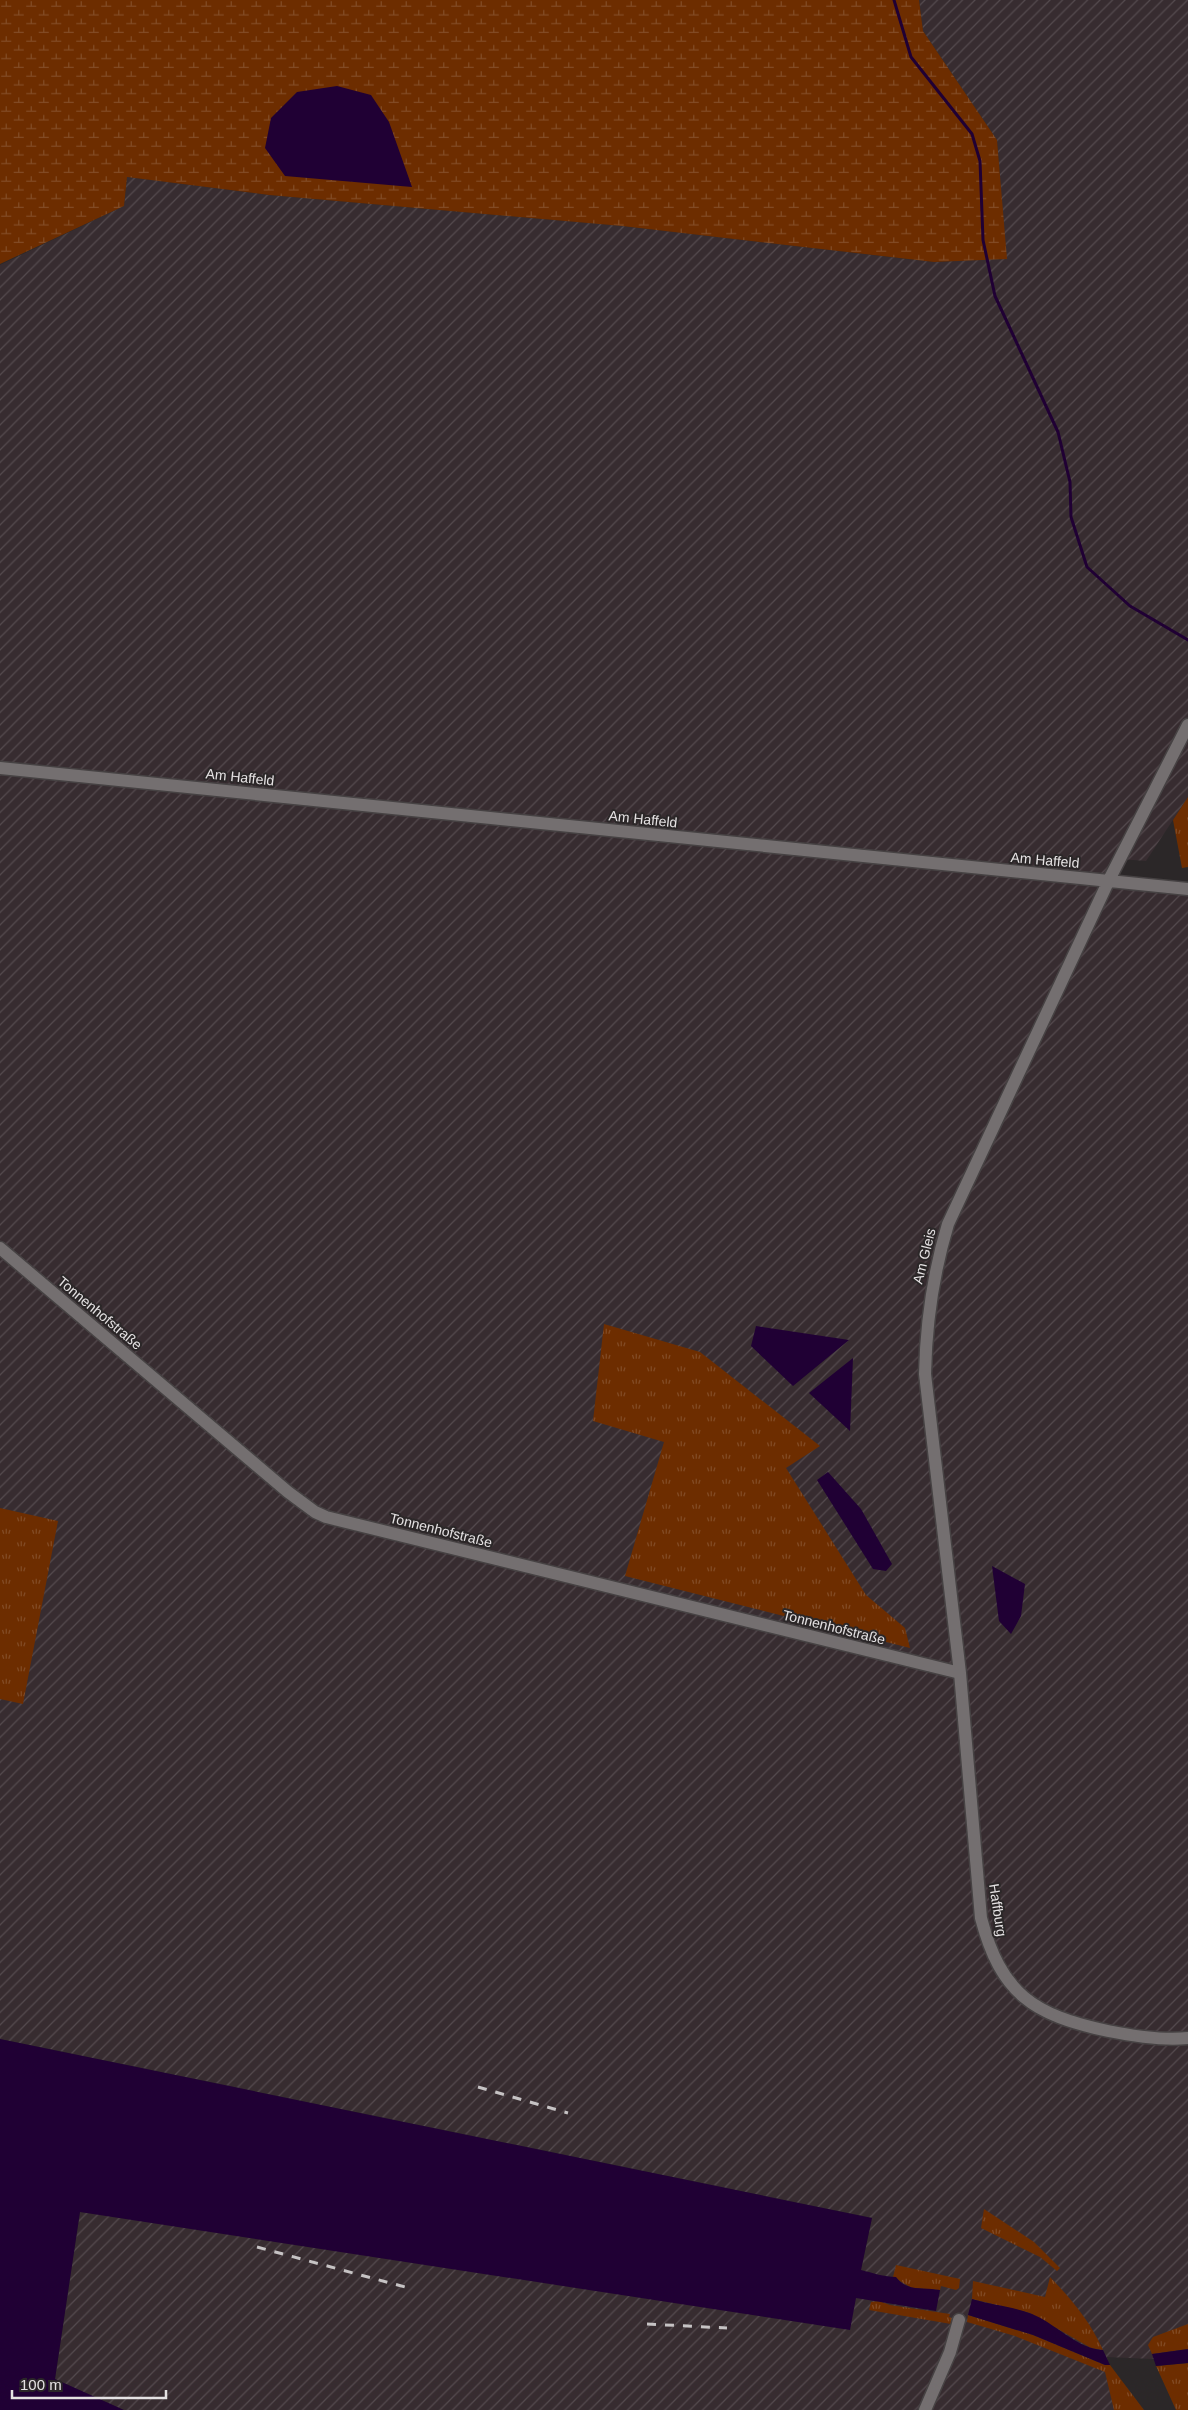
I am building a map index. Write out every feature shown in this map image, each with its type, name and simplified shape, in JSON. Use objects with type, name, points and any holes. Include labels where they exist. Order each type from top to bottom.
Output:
[{"type":"street","points":[[1109,880],[1188,725]]},
{"type":"street","name":"Am Haffeld","points":[[0,768],[1188,889]]},
{"type":"street","name":"Am Gleis","points":[[960,1673],[925,1374],[926,1334],[937,1260],[948,1224],[962,1190],[1109,880]]},
{"type":"street","name":"Tonnenhofstraße","points":[[0,1248],[288,1492],[315,1512],[326,1517],[960,1673]]},
{"type":"street","name":"Haffburg","points":[[960,1673],[981,1918],[988,1946],[1000,1969],[1029,2001],[1050,2014],[1071,2023],[1126,2034],[1188,2038]]},
{"type":"street","points":[[925,2410],[950,2352],[959,2320]]},
{"type":"shaded area","points":[[919,0],[1188,0],[1188,797],[1146,861],[1120,859],[1109,880],[1188,889],[1188,2355],[1153,2359],[1107,2357],[1116,2410],[123,2410],[55,2379],[80,2212],[858,2284],[872,2218],[0,2039],[0,265],[124,206],[127,177],[269,195],[622,226],[933,262],[1006,259],[997,140],[923,31]]},
{"type":"shaded area","points":[[337,86],[371,95],[389,122],[412,187],[285,176],[265,148],[271,118],[297,92]]},
{"type":"shaded area","points":[[756,1326],[849,1340],[793,1386],[751,1346]]},
{"type":"shaded area","points":[[853,1358],[850,1431],[809,1393]]},
{"type":"shaded area","points":[[828,1472],[861,1509],[892,1564],[886,1571],[873,1569],[817,1480]]},
{"type":"shaded area","points":[[992,1566],[1025,1584],[1021,1616],[1011,1634],[999,1621]]},
{"type":"shaded area","points":[[0,2039],[872,2218],[861,2270],[883,2276],[896,2277],[900,2282],[911,2287],[940,2290],[936,2311],[856,2298],[850,2330],[80,2212],[55,2379],[124,2410],[0,2410]]},
{"type":"shaded area","points":[[972,2299],[1017,2309],[1041,2318],[1075,2341],[1093,2349],[1103,2350],[1110,2365],[1105,2365],[1033,2335],[968,2315]]},
{"type":"shaded area","points":[[1188,2349],[1188,2363],[1156,2366],[1152,2354]]},
{"type":"green space","points":[[0,0],[919,0],[923,31],[997,140],[1007,259],[934,262],[622,226],[269,195],[127,177],[124,206],[0,264]]},
{"type":"green space","points":[[1188,797],[1188,867],[1182,868],[1173,820]]},
{"type":"green space","points":[[604,1324],[700,1352],[820,1446],[786,1468],[866,1595],[905,1628],[910,1648],[625,1576],[664,1442],[593,1421]]},
{"type":"green space","points":[[0,1508],[58,1521],[23,1704],[0,1699]]},
{"type":"green space","points":[[984,2209],[1034,2242],[1060,2268],[1057,2271],[1040,2257],[981,2228]]},
{"type":"green space","points":[[896,2265],[960,2279],[959,2288],[956,2290],[941,2286],[940,2290],[912,2288],[893,2277]]},
{"type":"green space","points":[[1050,2277],[1080,2311],[1103,2350],[1091,2348],[1030,2313],[972,2299],[973,2281],[1045,2297]]},
{"type":"green space","points":[[879,2301],[890,2305],[950,2314],[949,2317],[952,2318],[951,2324],[869,2310],[871,2302]]},
{"type":"green space","points":[[968,2315],[1033,2335],[1105,2365],[1110,2365],[1144,2410],[1114,2410],[1105,2372],[1015,2336],[967,2322]]},
{"type":"green space","points":[[1188,2324],[1188,2349],[1152,2354],[1148,2345],[1153,2337]]},
{"type":"green space","points":[[1188,2363],[1188,2410],[1176,2410],[1156,2366]]},
{"type":"waterway","points":[[894,0],[911,57],[972,134],[980,161],[983,240],[995,296],[1058,432],[1070,482],[1071,517],[1087,567],[1130,606],[1188,640]]},
{"type":"railway","points":[[478,2087],[568,2113]]},
{"type":"railway","points":[[257,2247],[405,2287]]},
{"type":"railway","points":[[647,2324],[727,2328]]}]
